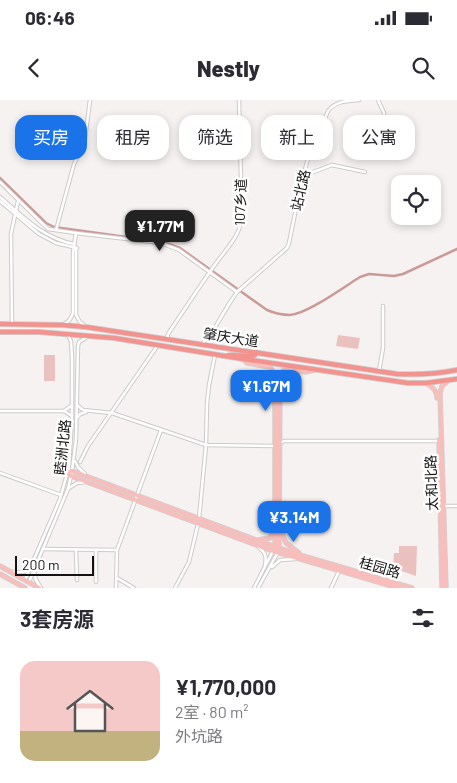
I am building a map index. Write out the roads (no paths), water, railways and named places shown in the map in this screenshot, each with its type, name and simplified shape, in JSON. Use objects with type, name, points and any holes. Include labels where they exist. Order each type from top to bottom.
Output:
[{"type":"highway","name":"肇庆大道","points":[[0,324],[86,327],[398,374],[419,375],[457,370]]},
{"type":"highway","points":[[37,324],[37,332]]},
{"type":"highway","name":"肇庆大道","points":[[0,332],[37,332],[89,336],[408,383],[457,379]]},
{"type":"highway","points":[[225,356],[232,354],[252,357],[256,352]]},
{"type":"highway","points":[[294,366],[293,363],[295,361],[319,362]]},
{"type":"main road","points":[[243,359],[247,363],[270,367],[277,378],[278,527],[276,550]]},
{"type":"main road","points":[[277,378],[286,369],[305,372],[319,370]]},
{"type":"main road","name":"太和北路","points":[[444,576],[440,393],[442,386],[448,381]]},
{"type":"main road","name":"太和北路","points":[[426,383],[434,389],[437,395],[440,440]]},
{"type":"main road","points":[[70,473],[88,477],[136,498]]},
{"type":"main road","points":[[70,473],[86,482],[136,498]]},
{"type":"main road","name":"桂园路","points":[[136,498],[276,550],[412,588]]},
{"type":"main road","points":[[255,542],[270,538],[278,527]]},
{"type":"main road","points":[[278,527],[286,543],[301,557]]},
{"type":"main road","points":[[0,566],[40,588]]},
{"type":"main road","points":[[340,569],[398,588]]},
{"type":"main road","points":[[0,574],[24,588]]},
{"type":"main road","points":[[444,576],[446,588]]},
{"type":"main road","points":[[438,588],[444,576]]},
{"type":"main road","points":[[11,580],[15,588]]},
{"type":"main road","name":"睦洲北路","points":[[24,588],[27,581]]},
{"type":"street","points":[[56,230],[74,164],[80,152],[78,143],[85,139],[90,100]]},
{"type":"street","name":"107乡道","points":[[167,339],[168,334],[241,227],[239,100]]},
{"type":"street","name":"站北路","points":[[237,292],[287,248],[307,162],[328,111],[339,102],[359,100]]},
{"type":"street","points":[[378,100],[384,115]]},
{"type":"street","points":[[303,176],[332,165],[365,172]]},
{"type":"street","points":[[0,182],[48,229],[161,243],[179,250],[237,292],[203,344]]},
{"type":"street","points":[[0,199],[42,232],[75,247]]},
{"type":"street","points":[[12,324],[10,234],[18,201]]},
{"type":"street","points":[[63,325],[74,314],[76,233]]},
{"type":"street","points":[[379,371],[383,348],[383,306]]},
{"type":"street","points":[[74,314],[86,327]]},
{"type":"street","name":"睦洲北路","points":[[27,581],[68,489],[72,416],[72,357],[71,340],[68,334]]},
{"type":"street","name":"睦洲北路","points":[[32,570],[74,459],[77,418],[77,358],[79,342],[89,336]]},
{"type":"street","points":[[80,462],[88,446],[158,345]]},
{"type":"street","points":[[72,357],[75,350],[77,358]]},
{"type":"street","points":[[175,588],[189,562],[198,522],[206,445],[207,403],[215,354]]},
{"type":"street","points":[[64,411],[72,405]]},
{"type":"street","points":[[77,405],[80,409],[88,411],[112,412],[206,445],[277,445],[284,441],[440,440]]},
{"type":"street","points":[[0,410],[64,411],[72,416]]},
{"type":"street","points":[[77,418],[80,414],[88,411]]},
{"type":"street","points":[[116,588],[117,550],[161,430]]},
{"type":"street","points":[[74,459],[78,467],[88,477]]},
{"type":"street","points":[[0,473],[61,495]]},
{"type":"street","points":[[68,489],[77,483],[86,482]]},
{"type":"street","points":[[442,506],[457,506]]},
{"type":"street","points":[[255,542],[266,555],[264,568]]},
{"type":"street","points":[[42,549],[117,550]]},
{"type":"street","points":[[76,550],[76,580]]},
{"type":"street","points":[[96,550],[96,582]]},
{"type":"street","points":[[254,588],[276,550]]},
{"type":"street","points":[[258,588],[276,550]]},
{"type":"street","points":[[268,570],[280,560],[301,557]]},
{"type":"street","points":[[330,588],[340,569]]},
{"type":"street","points":[[11,572],[32,570],[40,588]]},
{"type":"street","points":[[117,578],[134,588]]},
{"type":"waterway","points":[[0,178],[46,223],[54,227],[163,242],[180,248],[267,310],[281,314],[290,315],[306,310],[360,277],[369,274],[394,276],[403,274],[457,249]]}]
